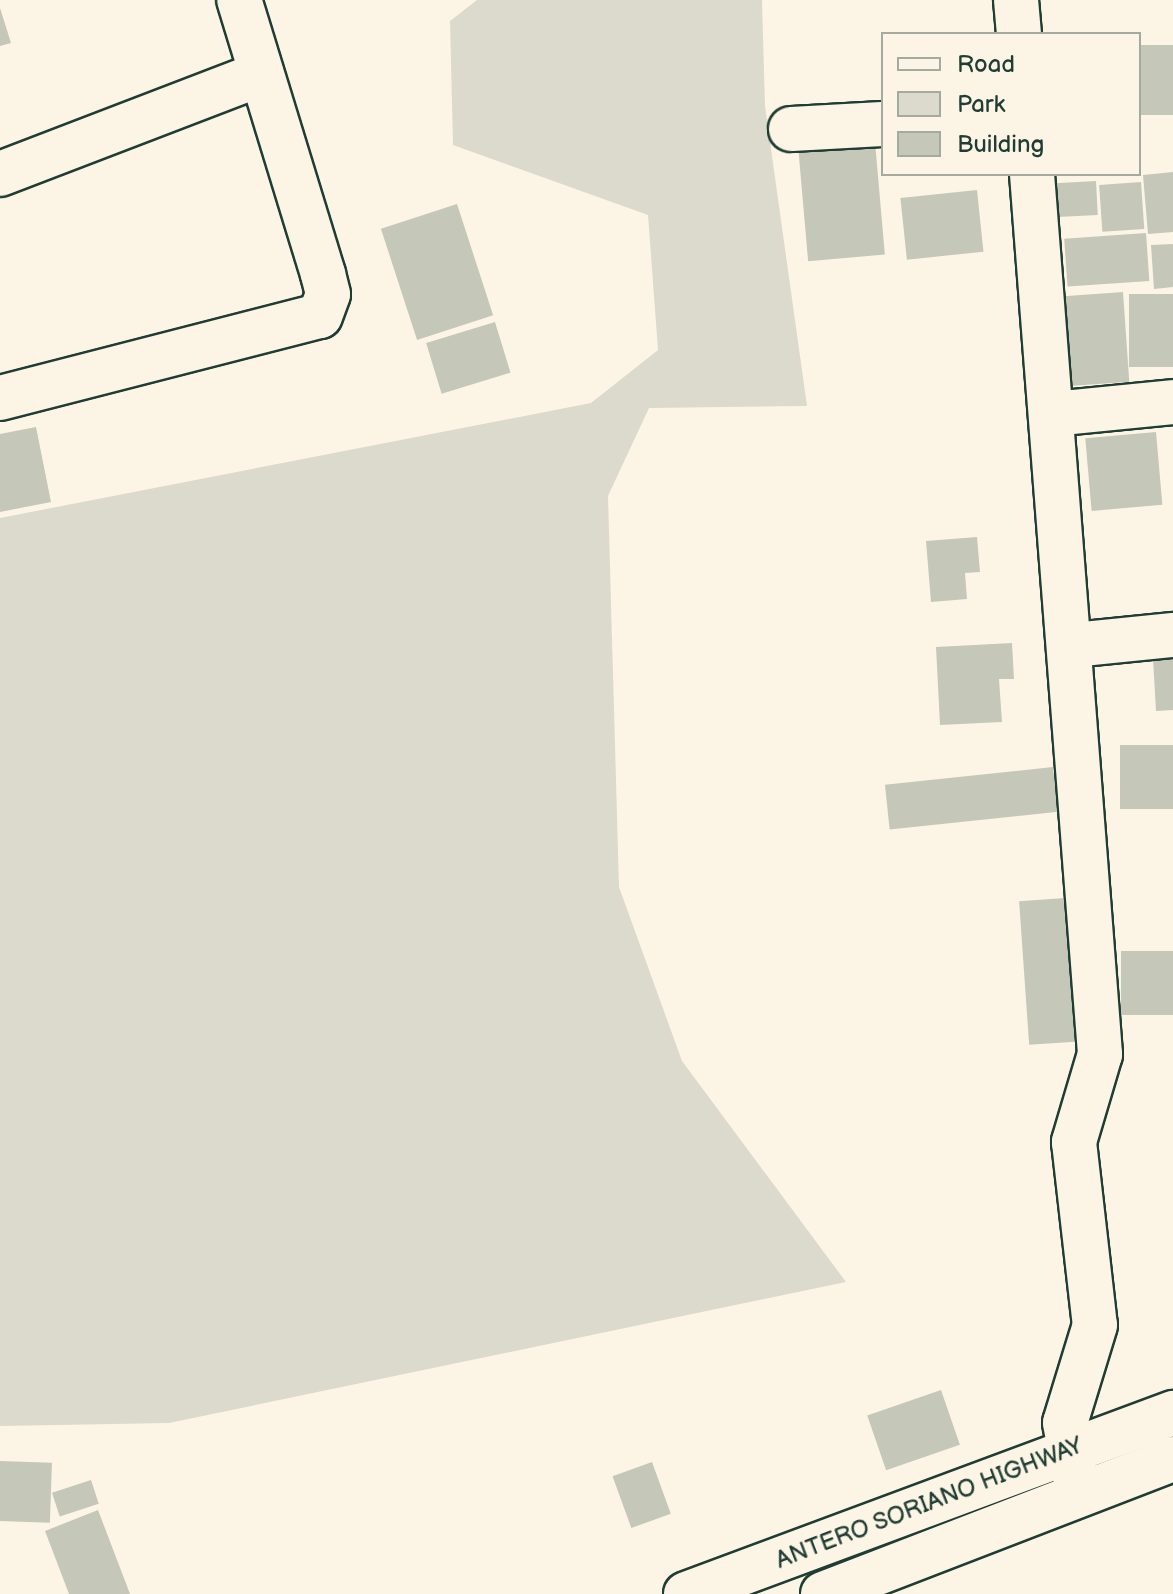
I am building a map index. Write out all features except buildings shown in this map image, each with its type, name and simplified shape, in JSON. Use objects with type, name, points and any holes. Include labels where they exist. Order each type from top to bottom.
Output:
[{"type":"street","points":[[0,398],[320,316],[328,294],[323,274],[258,75],[239,0]]},
{"type":"street","points":[[1016,0],[1019,32]]},
{"type":"street","points":[[0,174],[258,75]]},
{"type":"street","points":[[791,129],[881,124]]},
{"type":"street","points":[[1032,176],[1074,645],[1100,1054],[1074,1142],[1095,1325],[1065,1423],[1067,1450],[1080,1495]]},
{"type":"street","points":[[1053,414],[1173,402]]},
{"type":"street","points":[[1074,645],[1173,635]]},
{"type":"street","name":"ANTERO SORIANO HIGHWAY","points":[[686,1594],[1173,1413]]},
{"type":"street","name":"ANTERO SORIANO HIGHWAY","points":[[823,1594],[1157,1465]]},
{"type":"green space","points":[[477,0],[762,0],[765,106],[807,406],[649,408],[608,496],[619,887],[682,1061],[846,1282],[169,1423],[0,1426],[0,518],[591,403],[658,350],[648,215],[453,145],[450,21]]}]
